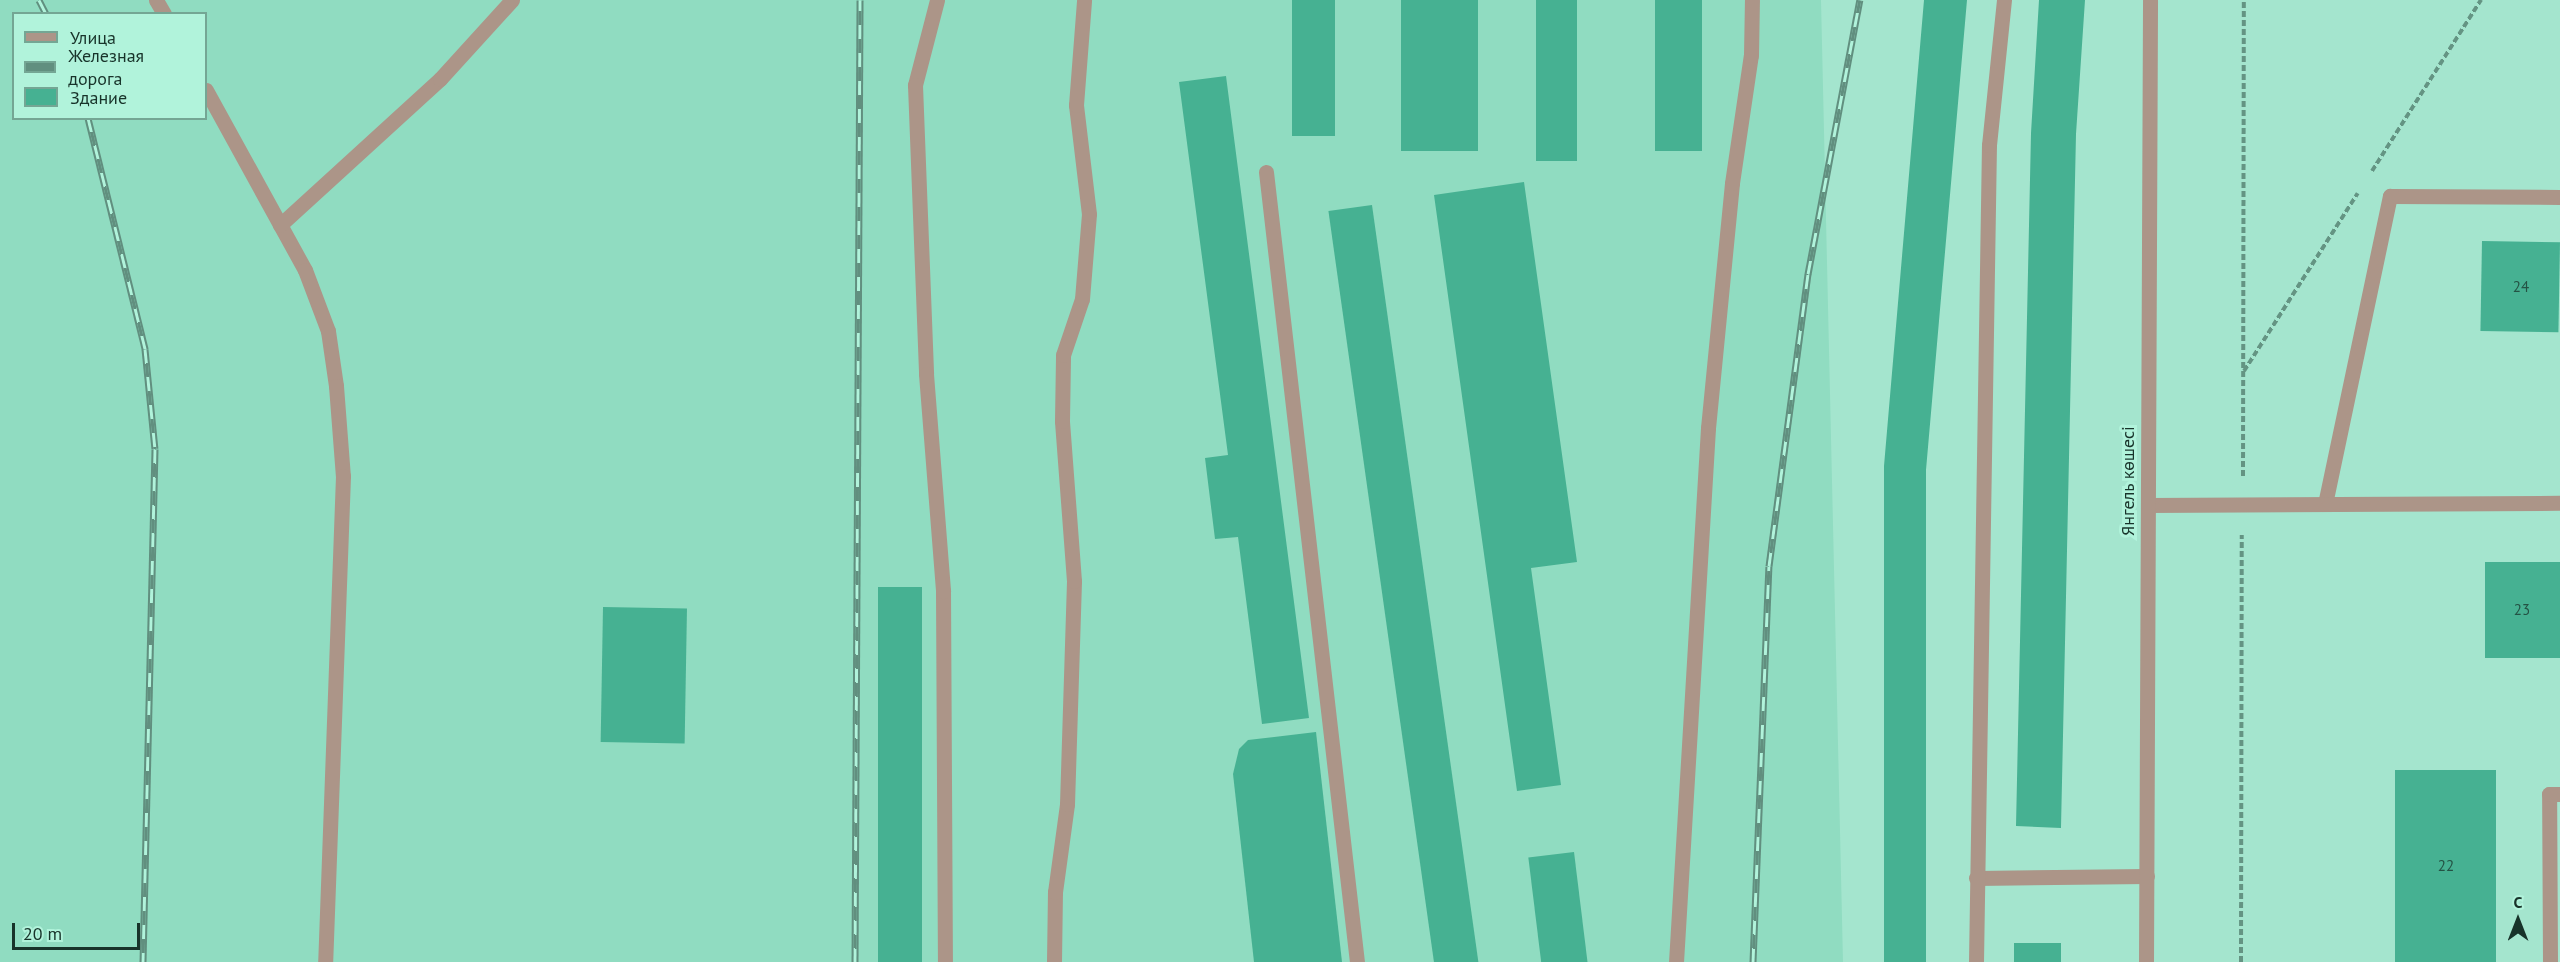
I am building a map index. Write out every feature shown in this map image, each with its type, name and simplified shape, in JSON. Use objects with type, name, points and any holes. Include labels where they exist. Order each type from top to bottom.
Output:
[{"type":"street","points":[[280,225],[440,79],[512,0]]},
{"type":"street","points":[[937,0],[915,85],[926,374],[943,591],[945,962]]},
{"type":"street","points":[[1054,962],[1055,892],[1067,804],[1074,581],[1062,421],[1063,355],[1082,299],[1089,214],[1076,105],[1084,0]]},
{"type":"street","points":[[1676,962],[1708,428],[1732,183],[1751,55],[1752,0]]},
{"type":"street","points":[[1976,962],[1989,145],[2004,0]]},
{"type":"street","name":"Янгель көшесі","points":[[2146,962],[2150,0]]},
{"type":"street","points":[[207,92],[305,270],[328,331],[343,476],[325,962]]},
{"type":"street","points":[[1266,172],[1357,962]]},
{"type":"street","points":[[2325,504],[2390,196],[2560,197]]},
{"type":"street","points":[[2148,505],[2560,502]]},
{"type":"street","points":[[2550,962],[2549,794],[2560,794]]},
{"type":"street","points":[[1976,878],[2147,876]]},
{"type":"shaded area","points":[[0,0],[1821,0],[1843,962],[0,962]]},
{"type":"building","points":[[1292,0],[1335,0],[1335,136],[1292,136]]},
{"type":"building","points":[[1401,0],[1478,0],[1478,151],[1401,151]]},
{"type":"building","points":[[1536,0],[1577,0],[1577,161],[1536,161]]},
{"type":"building","points":[[1655,0],[1702,0],[1702,151],[1655,151]]},
{"type":"building","points":[[1924,0],[1967,0],[1926,470],[1926,962],[1884,962],[1884,466]]},
{"type":"building","points":[[2039,0],[2085,0],[2076,134],[2061,828],[2016,826],[2031,133]]},
{"type":"building","points":[[1226,76],[1309,718],[1262,724],[1238,537],[1215,539],[1205,458],[1228,455],[1179,82]]},
{"type":"building","points":[[1524,182],[1577,562],[1531,568],[1561,785],[1517,791],[1434,195]]},
{"type":"building","points":[[1372,205],[1478,962],[1434,962],[1328,211]]},
{"type":"building","points":[[2482,241],[2560,242],[2558,332],[2480,331]]},
{"type":"building","points":[[2485,562],[2560,562],[2560,658],[2485,658]]},
{"type":"building","points":[[878,587],[922,587],[922,962],[878,962]]},
{"type":"building","points":[[603,607],[687,608],[685,743],[601,742]]},
{"type":"building","points":[[1316,732],[1342,962],[1254,962],[1233,774],[1239,749],[1248,740]]},
{"type":"building","points":[[2395,770],[2496,770],[2496,962],[2395,962]]},
{"type":"building","points":[[1574,852],[1588,962],[1541,962],[1528,858]]},
{"type":"building","points":[[2014,943],[2061,943],[2061,962],[2014,962]]},
{"type":"railway","points":[[39,0],[45,12]]},
{"type":"railway","points":[[855,962],[860,0]]},
{"type":"railway","points":[[1753,962],[1769,566],[1808,274],[1860,0]]},
{"type":"railway","points":[[88,120],[145,349],[155,449],[143,962]]}]
